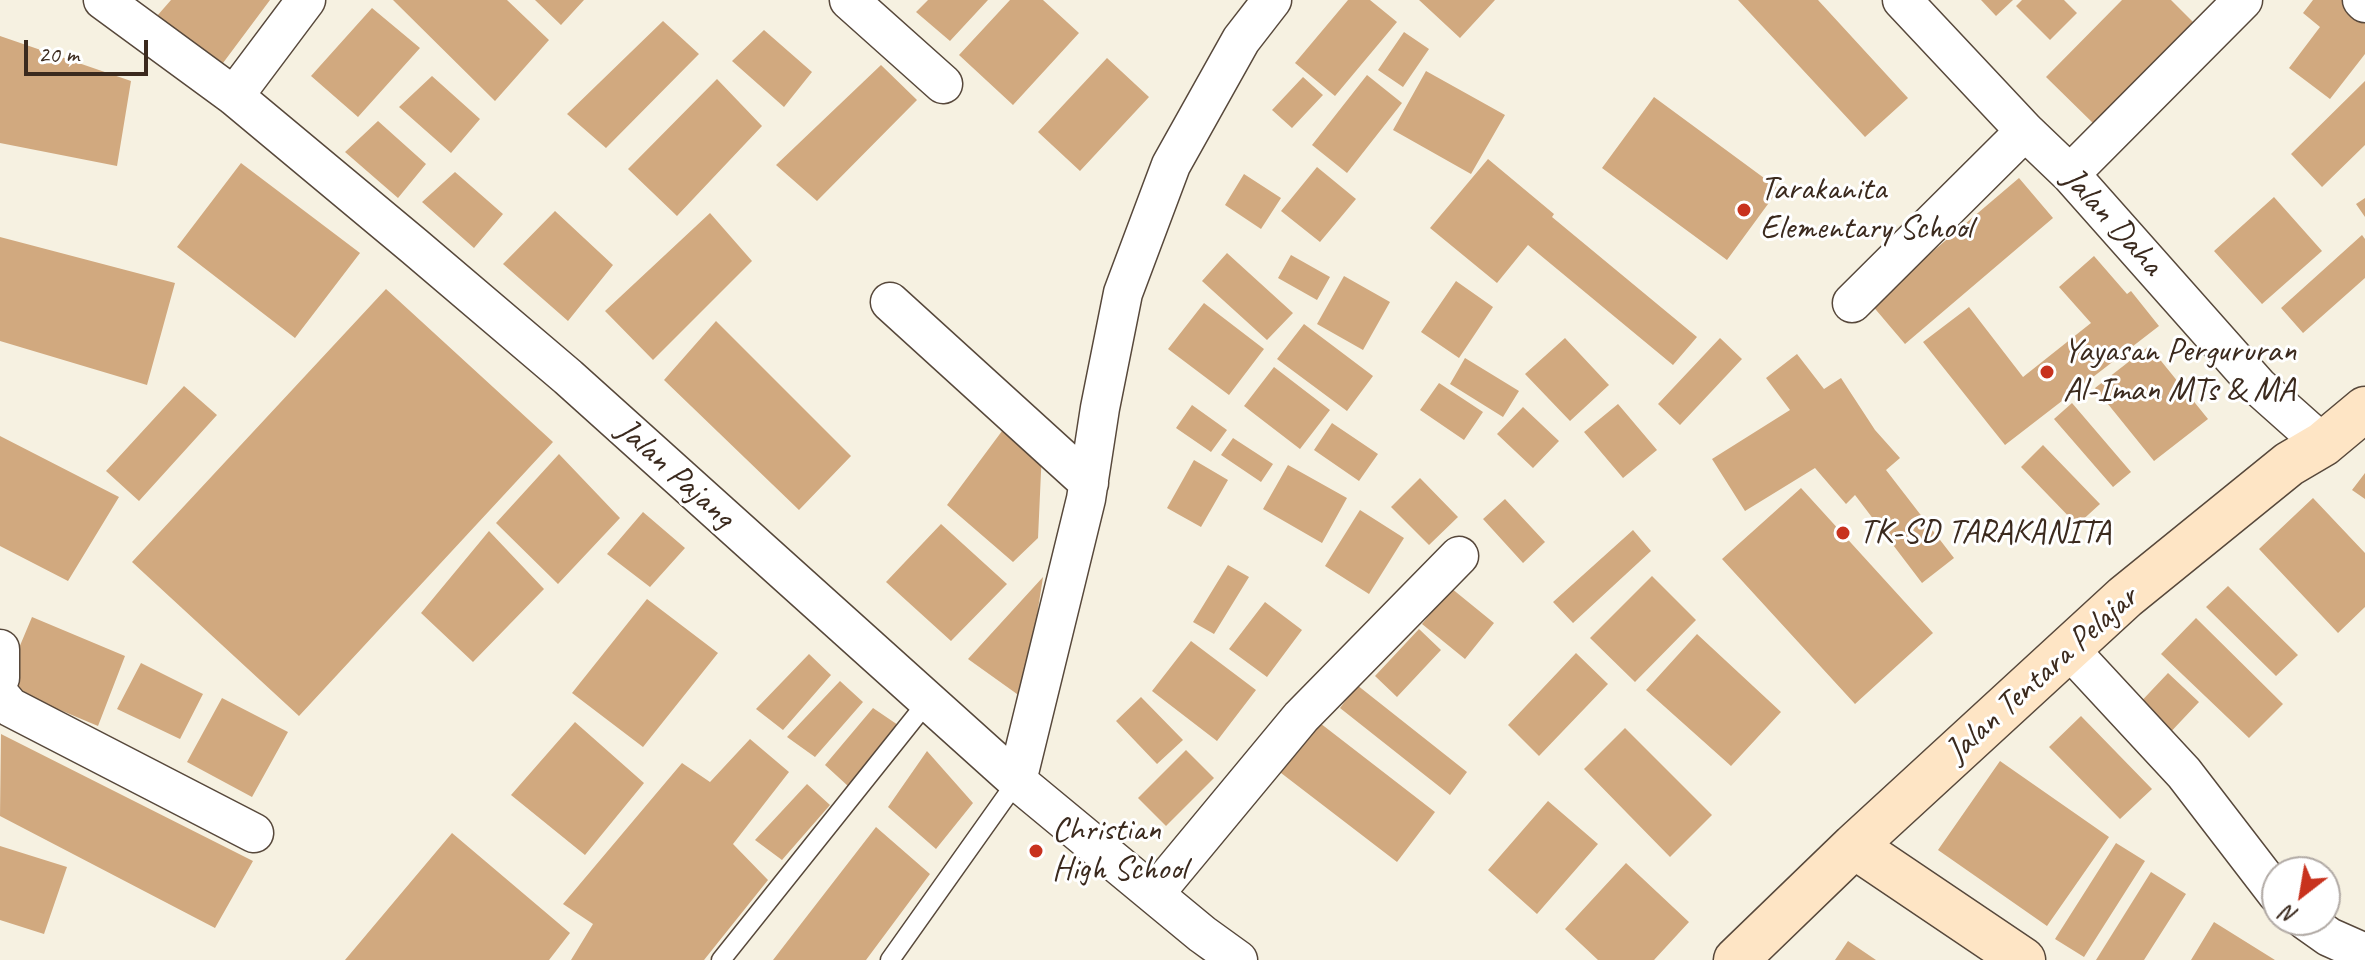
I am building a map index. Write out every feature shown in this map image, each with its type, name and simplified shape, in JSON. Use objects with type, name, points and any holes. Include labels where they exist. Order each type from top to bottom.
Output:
[{"type":"main road","name":"Jalan Tentara Pelajar","points":[[1736,960],[1854,846],[2125,597],[2277,474],[2323,444],[2365,409]]},
{"type":"main road","points":[[1854,846],[2023,960]]},
{"type":"street","name":"Jalan Pajang","points":[[103,0],[234,96],[568,377],[1017,781],[1202,934],[1238,960]]},
{"type":"street","points":[[234,96],[306,0]]},
{"type":"street","points":[[849,0],[943,84]]},
{"type":"street","points":[[1017,781],[1089,483],[1123,293],[1171,165],[1241,40],[1272,0]]},
{"type":"street","name":"Jalan Daha","points":[[1902,0],[2025,131],[2070,174],[2259,387],[2323,444]]},
{"type":"street","points":[[2070,174],[2243,0]]},
{"type":"street","points":[[1852,303],[2025,131]]},
{"type":"street","points":[[890,302],[1089,483]]},
{"type":"street","points":[[1155,893],[1301,717],[1459,556]]},
{"type":"street","points":[[0,649],[0,678]]},
{"type":"street","points":[[2069,649],[2184,773],[2261,873]]},
{"type":"street","points":[[0,695],[10,707],[254,833]]},
{"type":"street","points":[[2328,936],[2365,953]]},
{"type":"lane","points":[[721,960],[928,701]]},
{"type":"lane","points":[[890,960],[1017,781]]},
{"type":"building","points":[[171,0],[270,0],[223,63],[157,16]]},
{"type":"building","points":[[393,0],[507,0],[549,40],[495,101]]},
{"type":"building","points":[[535,0],[584,0],[561,25]]},
{"type":"building","points":[[928,0],[988,0],[950,41],[916,12]]},
{"type":"building","points":[[1010,0],[1043,0],[1079,33],[1013,105],[959,55]]},
{"type":"building","points":[[1348,0],[1370,0],[1397,22],[1335,96],[1295,63]]},
{"type":"building","points":[[1419,0],[1495,0],[1460,38]]},
{"type":"building","points":[[1738,0],[1818,0],[1908,98],[1865,137]]},
{"type":"building","points":[[1981,0],[2013,0],[1996,16]]},
{"type":"building","points":[[2022,0],[2064,0],[2077,13],[2050,40],[2016,6]]},
{"type":"building","points":[[2122,0],[2171,0],[2197,26],[2097,127],[2046,77]]},
{"type":"building","points":[[2313,0],[2348,0],[2365,13],[2365,54],[2330,99],[2289,68],[2320,27],[2303,13]]},
{"type":"building","points":[[372,8],[420,48],[358,117],[311,76]]},
{"type":"building","points":[[663,21],[699,54],[606,148],[567,114]]},
{"type":"building","points":[[764,30],[812,72],[784,107],[732,61]]},
{"type":"building","points":[[1404,32],[1429,49],[1403,87],[1378,70]]},
{"type":"building","points":[[0,36],[131,81],[117,166],[0,143]]},
{"type":"building","points":[[1107,58],[1149,97],[1080,171],[1038,132]]},
{"type":"building","points":[[881,65],[917,100],[817,201],[776,165]]},
{"type":"building","points":[[1426,71],[1505,115],[1471,174],[1393,130]]},
{"type":"building","points":[[1367,75],[1402,103],[1347,173],[1312,145]]},
{"type":"building","points":[[432,76],[480,119],[451,153],[399,107]]},
{"type":"building","points":[[1303,77],[1323,95],[1292,128],[1272,110]]},
{"type":"building","points":[[717,79],[762,126],[677,216],[628,169]]},
{"type":"building","points":[[2365,81],[2365,145],[2322,187],[2291,154]]},
{"type":"building","points":[[1654,97],[1779,189],[1727,260],[1602,168]]},
{"type":"building","points":[[378,121],[426,164],[398,198],[345,152]]},
{"type":"building","points":[[1488,159],[1554,214],[1552,217],[1697,337],[1673,365],[1528,245],[1497,283],[1430,228]]},
{"type":"building","points":[[241,163],[360,253],[295,338],[177,247]]},
{"type":"building","points":[[1317,167],[1356,199],[1320,242],[1281,211]]},
{"type":"building","points":[[455,172],[503,214],[474,248],[422,202]]},
{"type":"building","points":[[1244,174],[1281,198],[1261,229],[1225,205]]},
{"type":"building","points":[[2019,178],[2053,218],[1905,344],[1871,304]]},
{"type":"building","points":[[2274,197],[2322,251],[2262,304],[2214,251]]},
{"type":"building","points":[[2365,198],[2365,217],[2356,204]]},
{"type":"building","points":[[555,211],[613,265],[568,321],[503,264]]},
{"type":"building","points":[[710,213],[752,261],[653,360],[605,311]]},
{"type":"building","points":[[2362,235],[2365,239],[2365,278],[2303,333],[2281,308]]},
{"type":"building","points":[[0,237],[175,283],[147,385],[0,341]]},
{"type":"building","points":[[1227,253],[1293,313],[1267,340],[1202,281]]},
{"type":"building","points":[[1291,255],[1330,277],[1317,300],[1278,278]]},
{"type":"building","points":[[2094,256],[2127,294],[2131,291],[2159,326],[2005,445],[1923,342],[1969,307],[2023,377],[2091,323],[2059,287]]},
{"type":"building","points":[[1344,276],[1390,302],[1363,350],[1317,324]]},
{"type":"building","points":[[1456,281],[1493,307],[1459,358],[1421,332]]},
{"type":"building","points":[[386,289],[553,442],[299,716],[132,562]]},
{"type":"building","points":[[1204,303],[1264,349],[1229,395],[1168,349]]},
{"type":"building","points":[[716,321],[851,456],[799,510],[664,380]]},
{"type":"building","points":[[1304,324],[1373,376],[1347,411],[1277,359]]},
{"type":"building","points":[[1565,338],[1609,385],[1570,421],[1525,374]]},
{"type":"building","points":[[1720,338],[1742,359],[1680,425],[1658,404]]},
{"type":"building","points":[[2149,346],[2208,419],[2154,461],[2095,388]]},
{"type":"building","points":[[1797,354],[1824,389],[1841,378],[1875,430],[1900,458],[1886,470],[1954,558],[1922,583],[1855,495],[1846,504],[1815,468],[1745,511],[1712,459],[1790,410],[1766,378]]},
{"type":"building","points":[[1465,358],[1519,391],[1503,417],[1450,384]]},
{"type":"building","points":[[1274,367],[1330,410],[1300,449],[1244,406]]},
{"type":"building","points":[[1439,383],[1483,412],[1464,440],[1420,410]]},
{"type":"building","points":[[184,386],[217,415],[139,501],[106,471]]},
{"type":"building","points":[[2072,403],[2131,472],[2113,487],[2054,419]]},
{"type":"building","points":[[1618,404],[1657,450],[1623,478],[1584,432]]},
{"type":"building","points":[[1192,405],[1227,430],[1211,452],[1176,428]]},
{"type":"building","points":[[1523,407],[1559,441],[1533,468],[1497,434]]},
{"type":"building","points":[[1332,423],[1378,454],[1359,481],[1314,450]]},
{"type":"building","points":[[1005,427],[1042,450],[1038,538],[1013,562],[947,505]]},
{"type":"building","points":[[0,436],[119,497],[68,581],[0,546]]},
{"type":"building","points":[[1233,438],[1273,464],[1261,482],[1221,455]]},
{"type":"building","points":[[2043,445],[2100,504],[2077,525],[2021,467]]},
{"type":"building","points":[[559,454],[620,518],[558,584],[496,523]]},
{"type":"building","points":[[1194,460],[1228,480],[1201,527],[1167,508]]},
{"type":"building","points":[[1288,465],[1347,498],[1322,543],[1263,509]]},
{"type":"building","points":[[2365,473],[2365,499],[2352,490]]},
{"type":"building","points":[[1420,478],[1458,517],[1429,545],[1391,507]]},
{"type":"building","points":[[1801,488],[1933,633],[1855,704],[1722,559]]},
{"type":"building","points":[[2313,498],[2365,553],[2365,607],[2338,633],[2259,549]]},
{"type":"building","points":[[1505,499],[1545,542],[1523,563],[1483,519]]},
{"type":"building","points":[[1360,510],[1404,538],[1369,594],[1325,566]]},
{"type":"building","points":[[643,512],[685,548],[650,587],[607,554]]},
{"type":"building","points":[[941,524],[1007,584],[951,641],[886,582]]},
{"type":"building","points":[[1633,530],[1651,551],[1573,623],[1553,602]]},
{"type":"building","points":[[489,531],[544,589],[473,662],[421,613]]},
{"type":"building","points":[[1228,565],[1249,577],[1214,634],[1193,622]]},
{"type":"building","points":[[1652,576],[1696,620],[1635,682],[1590,638]]},
{"type":"building","points":[[1043,577],[1024,699],[968,659]]},
{"type":"building","points":[[2228,586],[2298,655],[2276,676],[2206,607]]},
{"type":"building","points":[[1451,588],[1494,623],[1465,659],[1422,624]]},
{"type":"building","points":[[647,599],[718,653],[643,747],[572,693]]},
{"type":"building","points":[[1265,602],[1302,630],[1267,677],[1229,649]]},
{"type":"building","points":[[32,617],[125,656],[98,726],[3,686]]},
{"type":"building","points":[[2196,618],[2283,704],[2249,738],[2161,654]]},
{"type":"building","points":[[1419,629],[1441,650],[1397,697],[1375,676]]},
{"type":"building","points":[[1697,634],[1781,712],[1731,766],[1646,690]]},
{"type":"building","points":[[1191,641],[1256,690],[1217,741],[1152,691]]},
{"type":"building","points":[[1576,653],[1608,684],[1539,756],[1508,725]]},
{"type":"building","points":[[809,654],[831,675],[783,730],[756,709]]},
{"type":"building","points":[[141,663],[203,694],[180,739],[117,709]]},
{"type":"building","points":[[2168,673],[2199,702],[2165,738],[2134,709]]},
{"type":"building","points":[[840,681],[863,702],[815,757],[787,737]]},
{"type":"building","points":[[1357,685],[1467,772],[1450,795],[1340,708]]},
{"type":"building","points":[[1141,697],[1183,740],[1157,764],[1116,721]]},
{"type":"building","points":[[222,698],[288,732],[252,797],[187,762]]},
{"type":"building","points":[[873,708],[898,725],[848,786],[825,765]]},
{"type":"building","points":[[1307,713],[1435,812],[1397,862],[1268,763]]},
{"type":"building","points":[[2081,716],[2152,789],[2120,819],[2049,747]]},
{"type":"building","points":[[575,722],[644,783],[585,855],[511,795]]},
{"type":"building","points":[[1625,728],[1712,815],[1670,857],[1584,769]]},
{"type":"building","points":[[1,734],[253,861],[215,928],[0,816]]},
{"type":"building","points":[[750,739],[789,772],[733,844],[768,880],[704,960],[571,960],[593,924],[563,904],[682,763],[710,782]]},
{"type":"building","points":[[1186,750],[1214,778],[1166,826],[1138,798]]},
{"type":"building","points":[[927,751],[973,803],[936,849],[888,807]]},
{"type":"building","points":[[2000,761],[2109,837],[2047,926],[1938,850]]},
{"type":"building","points":[[807,784],[830,805],[782,860],[755,840]]},
{"type":"building","points":[[1548,801],[1598,844],[1537,914],[1488,870]]},
{"type":"building","points":[[876,827],[930,874],[866,960],[773,960]]},
{"type":"building","points":[[452,833],[570,933],[549,960],[345,960]]},
{"type":"building","points":[[2116,843],[2145,861],[2084,957],[2055,939]]},
{"type":"building","points":[[0,846],[67,867],[44,934],[0,920]]},
{"type":"building","points":[[1626,863],[1689,922],[1654,960],[1598,960],[1565,929]]},
{"type":"building","points":[[2151,872],[2186,894],[2144,960],[2096,960]]},
{"type":"building","points":[[2214,922],[2275,960],[2191,960]]},
{"type":"building","points":[[1848,941],[1876,960],[1835,960]]},
{"type":"place","name":"Tarakanita Elementary School","points":[[1744,210]]},
{"type":"place","name":"Yayasan Pergururan Al-Iman MTs & MA","points":[[2047,372]]},
{"type":"place","name":"TK-SD TARAKANITA","points":[[1843,533]]},
{"type":"place","name":"Christian High School","points":[[1036,851]]}]
